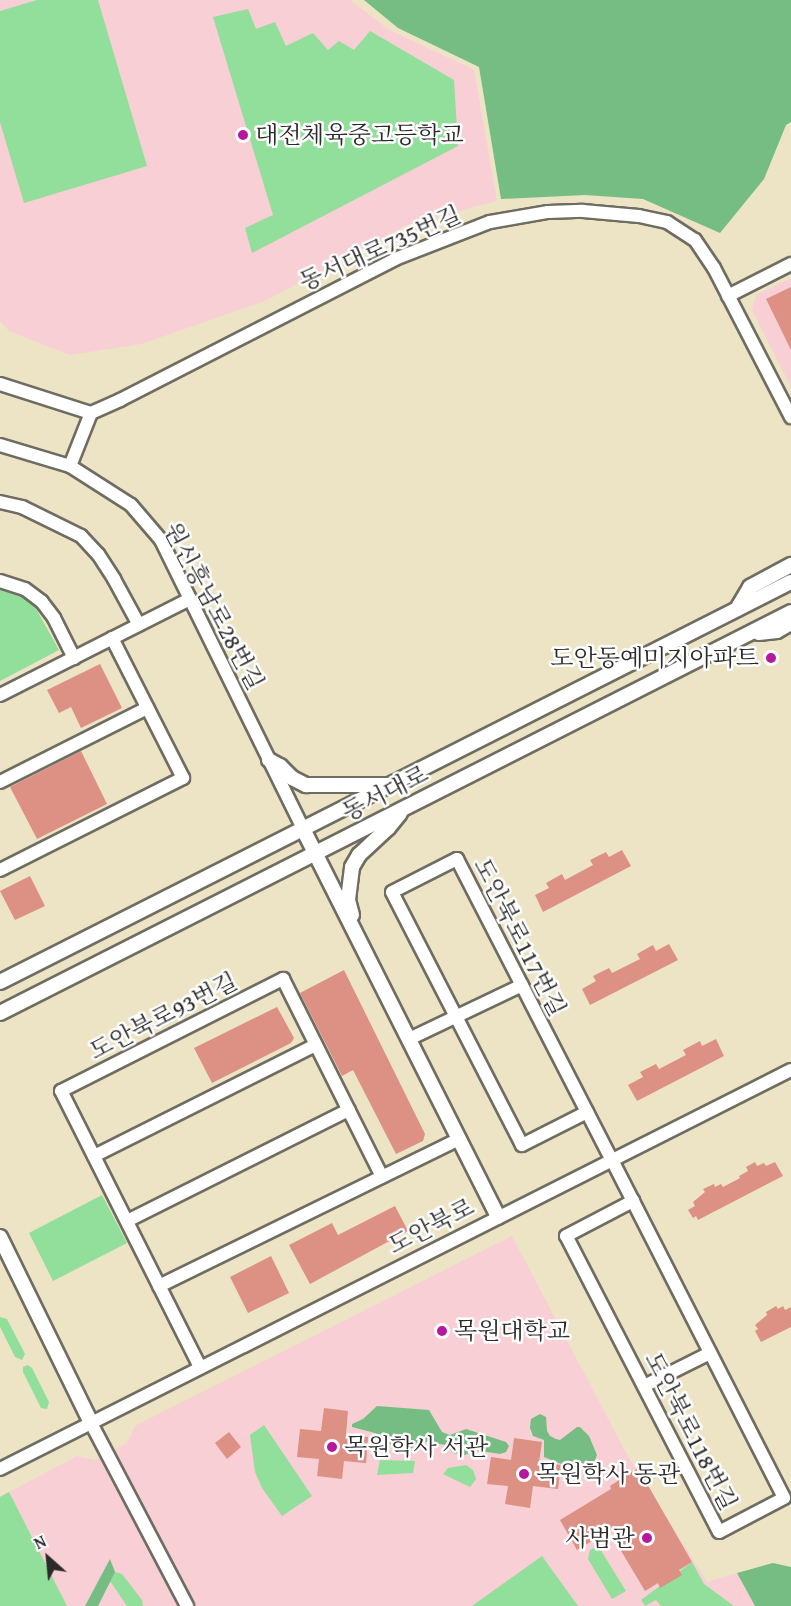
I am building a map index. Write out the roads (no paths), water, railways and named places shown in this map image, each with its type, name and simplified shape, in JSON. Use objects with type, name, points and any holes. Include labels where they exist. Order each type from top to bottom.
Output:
[{"type":"street","name":"동서대로735번길","points":[[91,412],[120,400],[395,259],[490,222],[520,216],[583,211],[616,212],[667,222],[695,240],[728,296],[791,417]]},
{"type":"street","points":[[728,296],[791,264]]},
{"type":"street","points":[[0,384],[91,412],[70,466]]},
{"type":"street","name":"원신흥남로28번길","points":[[0,445],[70,466],[131,505],[161,540],[303,829]]},
{"type":"street","points":[[0,502],[22,507],[81,536],[109,570],[139,625]]},
{"type":"street","points":[[737,609],[750,587],[791,566]]},
{"type":"street","points":[[0,581],[25,590],[42,602],[54,618],[74,658]]},
{"type":"street","name":"동서대로","points":[[0,982],[791,582]]},
{"type":"street","points":[[0,695],[190,599]]},
{"type":"street","name":"동서대로","points":[[0,1013],[791,612]]},
{"type":"street","points":[[748,634],[777,631],[791,623]]},
{"type":"street","points":[[0,870],[183,778],[112,638]]},
{"type":"street","points":[[0,782],[147,708]]},
{"type":"street","points":[[269,760],[280,766],[292,778],[306,785],[390,785]]},
{"type":"street","points":[[358,937],[348,900],[352,867],[359,855],[388,828],[402,809]]},
{"type":"street","points":[[303,829],[498,1217]]},
{"type":"street","name":"도안북로117번길","points":[[587,1112],[522,1145],[392,892],[457,859],[612,1160]]},
{"type":"street","name":"도안북로93번길","points":[[200,1368],[61,1091],[283,979],[382,1177]]},
{"type":"street","points":[[409,1039],[522,985]]},
{"type":"street","points":[[94,1156],[316,1045]]},
{"type":"street","name":"도안북로","points":[[0,1469],[791,1070]]},
{"type":"street","points":[[127,1221],[349,1110]]},
{"type":"street","points":[[159,1286],[459,1139]]},
{"type":"street","name":"도안북로118번길","points":[[612,1160],[633,1201],[710,1353],[784,1498],[720,1532],[566,1236],[633,1201]]},
{"type":"street","points":[[0,1237],[91,1423],[187,1606]]},
{"type":"street","points":[[644,1386],[710,1353]]},
{"type":"place","name":"대전체육중고등학교","points":[[243,135]]},
{"type":"place","name":"도안동예미지아파트","points":[[771,658]]},
{"type":"place","name":"목원대학교","points":[[442,1331]]},
{"type":"place","name":"목원학사 서관","points":[[332,1447]]},
{"type":"place","name":"목원학사 동관","points":[[524,1474]]},
{"type":"place","name":"사범관","points":[[647,1538]]}]
